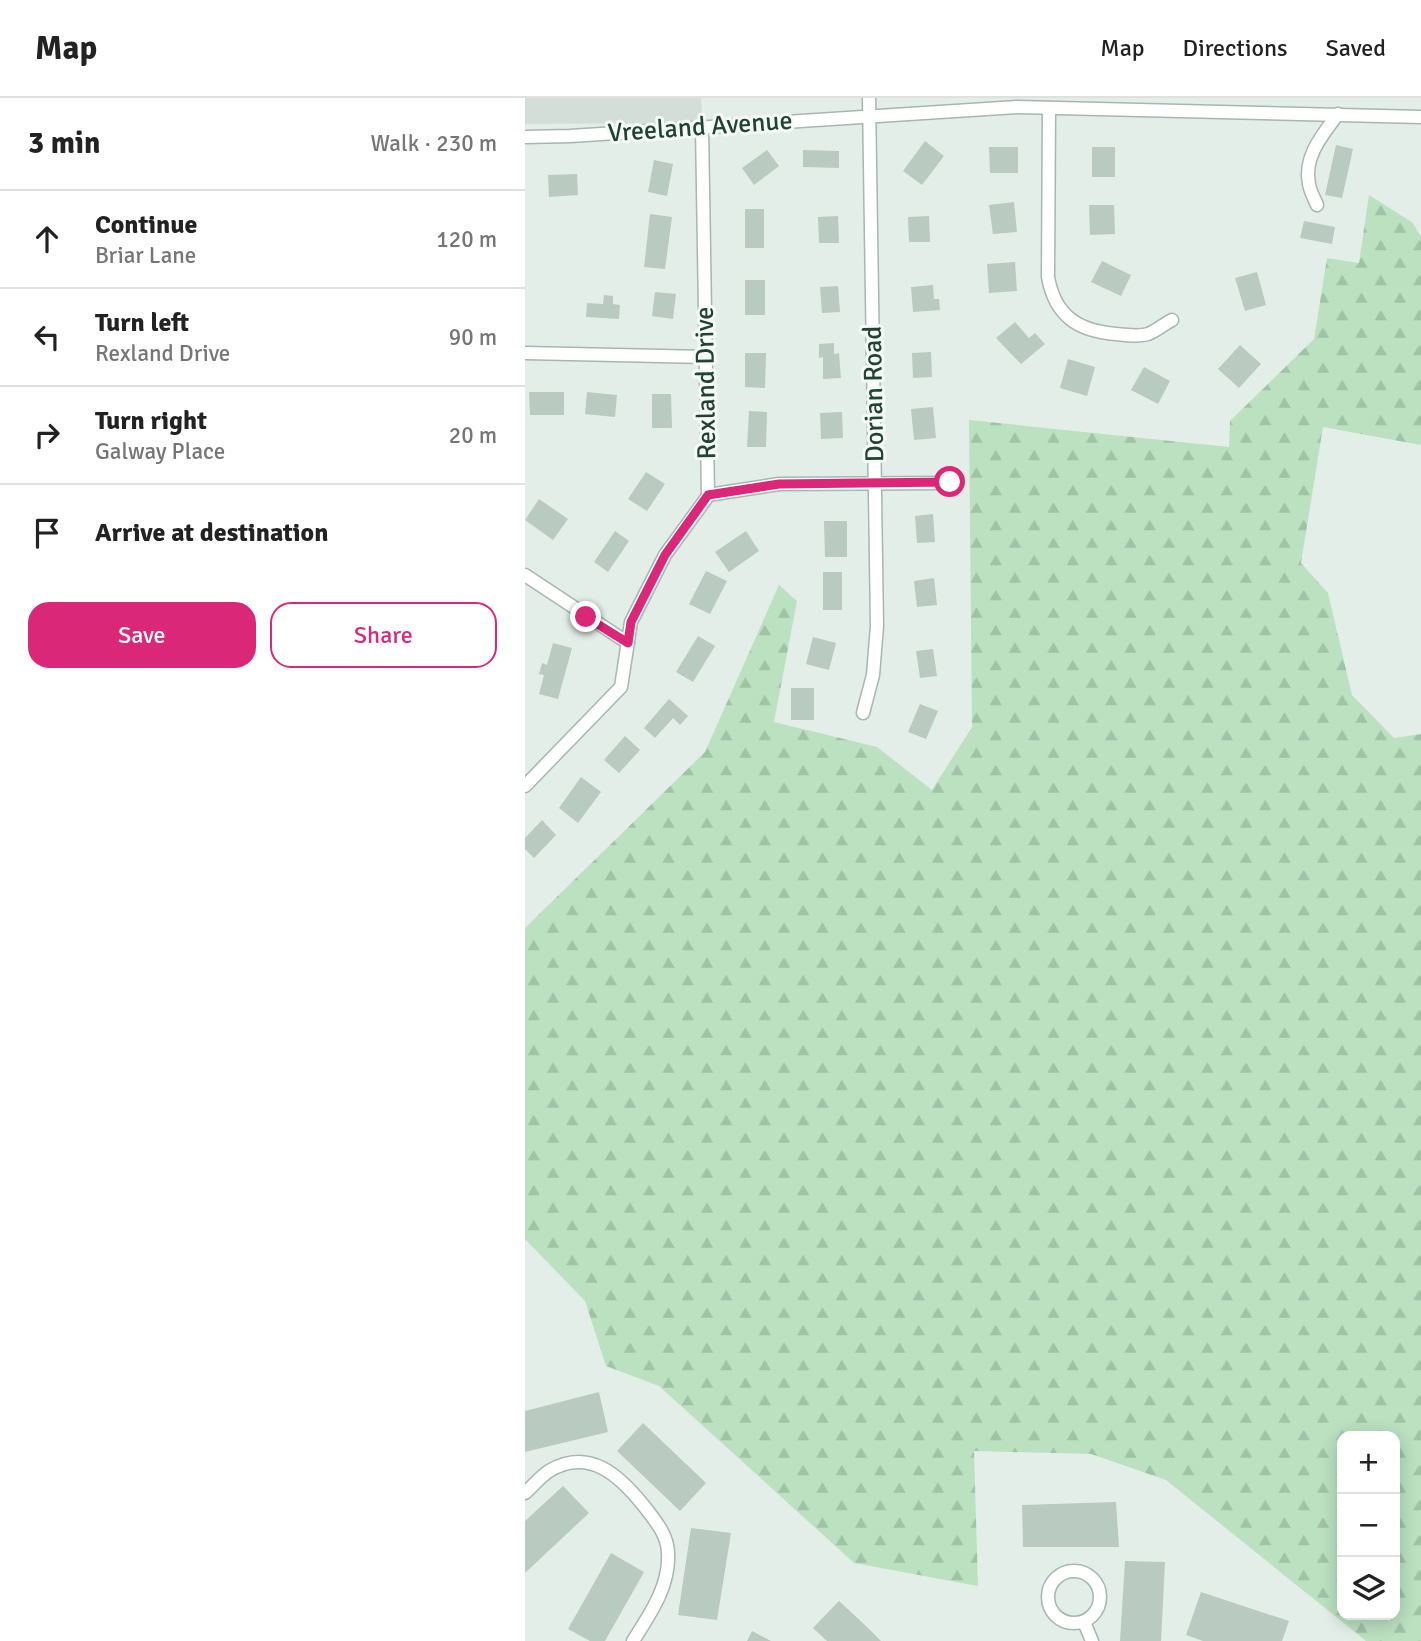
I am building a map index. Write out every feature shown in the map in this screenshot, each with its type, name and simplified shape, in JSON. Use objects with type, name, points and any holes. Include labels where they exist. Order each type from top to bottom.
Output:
[{"type":"street","name":"Dorian Road","points":[[863,713],[873,675],[877,626],[869,98]]},
{"type":"street","name":"Vreeland Avenue","points":[[525,137],[1017,107],[1421,117]]},
{"type":"street","points":[[1049,108],[1048,277],[1056,303],[1075,323],[1091,331],[1108,334],[1146,335],[1172,320]]},
{"type":"street","points":[[1317,205],[1308,183],[1315,144],[1338,114]]},
{"type":"street","name":"Rexland Drive","points":[[525,786],[621,687],[631,622],[665,555],[708,495],[702,128]]},
{"type":"street","points":[[525,353],[706,357]]},
{"type":"street","points":[[708,495],[779,484],[950,482]]},
{"type":"street","points":[[525,575],[628,643]]},
{"type":"street","points":[[525,1493],[546,1473],[561,1465],[586,1462],[601,1466],[617,1477],[659,1525],[669,1550],[665,1585],[633,1641]]},
{"type":"street","points":[[1076,1571],[1087,1574],[1095,1582],[1101,1595],[1097,1608],[1084,1622],[1062,1621],[1048,1604],[1048,1592],[1053,1582],[1063,1573],[1076,1571]]},
{"type":"street","points":[[1084,1622],[1092,1641]]},
{"type":"shaded area","points":[[525,98],[701,98],[703,123],[525,124]]},
{"type":"green space","points":[[1369,195],[1413,223],[1421,237],[1421,445],[1323,427],[1301,563],[1328,593],[1352,695],[1394,738],[1421,734],[1421,1641],[1366,1641],[1340,1620],[1400,1620],[1400,1431],[1337,1431],[1337,1618],[1166,1480],[1091,1454],[974,1451],[978,1586],[854,1563],[659,1386],[606,1366],[585,1301],[525,1239],[525,928],[705,752],[779,585],[797,601],[774,722],[877,747],[932,790],[972,727],[969,420],[1229,447],[1230,421],[1314,339],[1327,258],[1359,263]]},
{"type":"building","points":[[925,141],[944,156],[922,185],[903,171]]},
{"type":"building","points":[[1336,145],[1353,149],[1342,198],[1325,195]]},
{"type":"building","points":[[989,147],[1018,147],[1018,173],[990,173]]},
{"type":"building","points":[[1092,147],[1115,147],[1115,177],[1092,177]]},
{"type":"building","points":[[767,150],[779,166],[754,185],[742,168]]},
{"type":"building","points":[[803,150],[839,151],[839,168],[803,167]]},
{"type":"building","points":[[654,160],[673,164],[667,196],[648,192]]},
{"type":"building","points":[[577,174],[578,195],[549,197],[548,175]]},
{"type":"building","points":[[1014,202],[1017,232],[993,234],[989,205]]},
{"type":"building","points":[[1089,205],[1114,205],[1115,234],[1090,235]]},
{"type":"building","points":[[745,209],[764,209],[764,248],[745,248]]},
{"type":"building","points":[[650,214],[672,217],[665,269],[644,267]]},
{"type":"building","points":[[838,216],[839,243],[819,243],[818,217]]},
{"type":"building","points":[[929,216],[930,242],[909,242],[908,217]]},
{"type":"building","points":[[1304,221],[1335,227],[1332,244],[1300,238]]},
{"type":"building","points":[[1102,261],[1131,275],[1121,296],[1091,282]]},
{"type":"building","points":[[1015,262],[1017,291],[989,293],[987,264]]},
{"type":"building","points":[[1257,272],[1266,305],[1245,311],[1235,278]]},
{"type":"building","points":[[745,280],[765,280],[765,315],[745,315]]},
{"type":"building","points":[[933,285],[934,299],[939,299],[940,310],[913,312],[911,287]]},
{"type":"building","points":[[838,286],[840,312],[822,313],[820,287]]},
{"type":"building","points":[[655,292],[676,294],[673,319],[652,316]]},
{"type":"building","points":[[604,295],[613,296],[613,304],[620,305],[619,319],[586,317],[587,303],[603,304]]},
{"type":"building","points":[[1015,322],[1029,338],[1035,333],[1045,344],[1021,364],[996,338]]},
{"type":"building","points":[[834,343],[834,354],[839,353],[841,378],[823,379],[823,357],[819,358],[819,344]]},
{"type":"building","points":[[1240,345],[1261,364],[1239,388],[1218,369]]},
{"type":"building","points":[[931,352],[932,377],[913,378],[912,353]]},
{"type":"building","points":[[745,353],[766,353],[765,388],[745,387]]},
{"type":"building","points":[[1068,359],[1095,367],[1087,396],[1060,388]]},
{"type":"building","points":[[1144,367],[1170,381],[1158,404],[1131,390]]},
{"type":"building","points":[[529,392],[564,392],[564,415],[530,415]]},
{"type":"building","points":[[587,392],[617,395],[615,417],[585,414]]},
{"type":"building","points":[[652,394],[671,394],[672,428],[652,428]]},
{"type":"building","points":[[933,407],[936,438],[914,440],[911,409]]},
{"type":"building","points":[[749,411],[767,412],[766,447],[747,447]]},
{"type":"building","points":[[842,412],[843,438],[821,439],[820,413]]},
{"type":"building","points":[[646,472],[665,484],[647,511],[628,499]]},
{"type":"building","points":[[539,499],[568,519],[553,540],[525,520]]},
{"type":"building","points":[[933,514],[935,542],[917,543],[915,516]]},
{"type":"building","points":[[824,521],[847,521],[847,557],[825,557]]},
{"type":"building","points":[[615,531],[629,541],[608,572],[594,562]]},
{"type":"building","points":[[746,531],[759,551],[729,572],[715,552]]},
{"type":"building","points":[[706,571],[727,581],[710,614],[689,604]]},
{"type":"building","points":[[823,572],[842,572],[842,610],[823,610]]},
{"type":"building","points":[[934,578],[937,605],[917,607],[914,581]]},
{"type":"building","points":[[698,636],[715,646],[693,682],[676,672]]},
{"type":"building","points":[[813,637],[836,643],[829,670],[806,664]]},
{"type":"building","points":[[553,643],[572,648],[558,699],[539,694],[544,675],[539,674],[542,663],[547,665]]},
{"type":"building","points":[[933,649],[937,676],[920,678],[916,651]]},
{"type":"building","points":[[791,688],[814,688],[814,720],[791,720]]},
{"type":"building","points":[[669,699],[688,716],[680,725],[673,718],[655,738],[644,728]]},
{"type":"building","points":[[920,704],[938,711],[926,739],[908,732]]},
{"type":"building","points":[[625,736],[640,750],[619,773],[604,760]]},
{"type":"building","points":[[581,777],[601,792],[578,823],[559,808]]},
{"type":"building","points":[[542,820],[556,835],[534,858],[525,849],[525,838]]},
{"type":"building","points":[[599,1392],[608,1432],[525,1452],[525,1411]]},
{"type":"building","points":[[643,1423],[706,1483],[680,1511],[617,1451]]},
{"type":"building","points":[[563,1486],[589,1513],[525,1573],[525,1521]]},
{"type":"building","points":[[1116,1502],[1119,1547],[1023,1547],[1022,1505]]},
{"type":"building","points":[[691,1528],[731,1533],[717,1620],[678,1615]]},
{"type":"building","points":[[611,1553],[644,1572],[605,1641],[590,1641],[568,1629]]},
{"type":"building","points":[[1125,1561],[1165,1562],[1161,1641],[1120,1641]]},
{"type":"building","points":[[1201,1592],[1289,1621],[1282,1641],[1203,1641],[1186,1635]]},
{"type":"building","points":[[839,1601],[881,1641],[827,1641],[813,1628]]},
{"type":"building","points":[[752,1631],[771,1641],[747,1641]]},
{"type":"route","points":[[586,617],[628,643],[631,622],[665,555],[708,495],[779,484],[950,482]]}]
